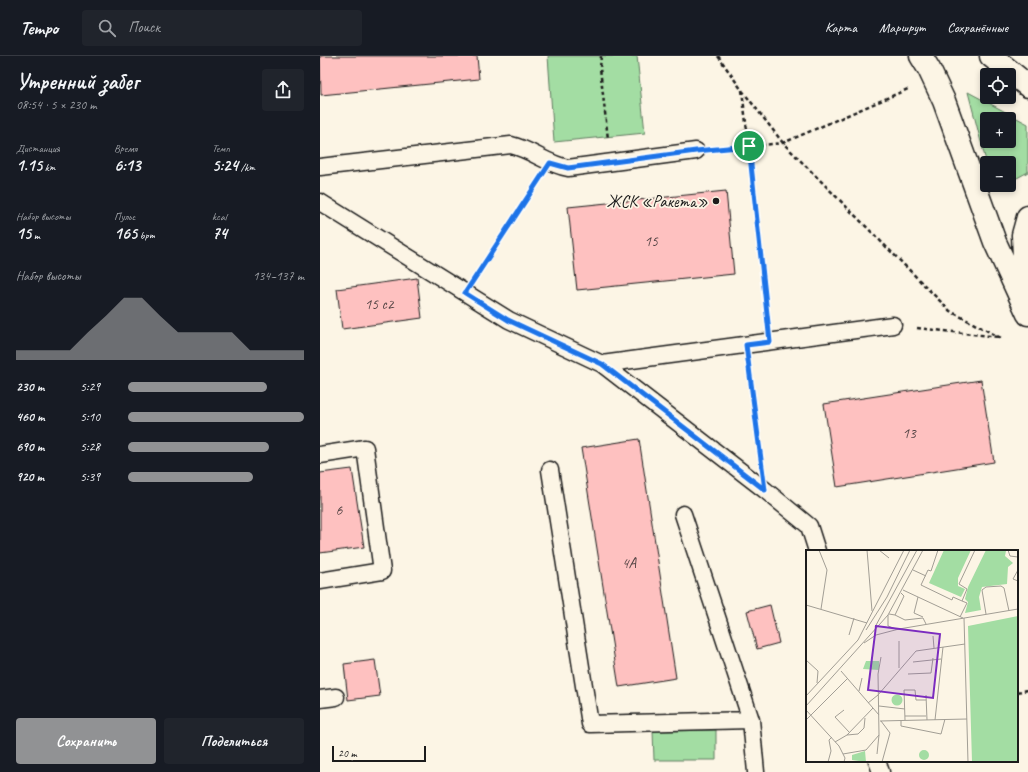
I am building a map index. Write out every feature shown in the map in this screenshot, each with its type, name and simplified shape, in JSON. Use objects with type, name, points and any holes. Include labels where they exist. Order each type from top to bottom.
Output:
[{"type":"street","points":[[921,56],[929,69],[944,101],[995,242],[1027,312]]},
{"type":"street","points":[[991,56],[1028,86]]},
{"type":"street","points":[[1027,312],[1023,235],[1028,217]]},
{"type":"lane","points":[[320,168],[511,145],[522,148],[550,163],[568,168],[696,151]]},
{"type":"lane","points":[[320,202],[508,320],[602,364],[765,490],[809,526],[817,550]]},
{"type":"lane","points":[[602,364],[893,325]]},
{"type":"lane","points":[[320,455],[365,448],[382,571],[320,581]]},
{"type":"lane","points":[[550,470],[590,724],[751,720]]},
{"type":"lane","points":[[683,514],[751,720],[756,772]]},
{"type":"lane","points":[[878,762],[881,772]]},
{"type":"path","points":[[601,56],[600,68],[608,137]]},
{"type":"path","points":[[718,56],[783,143],[950,311],[1001,338],[893,325]]},
{"type":"path","points":[[696,151],[783,143],[914,87]]},
{"type":"path","points":[[742,89],[770,342]]},
{"type":"path","points":[[465,293],[550,163]]},
{"type":"path","points":[[746,345],[765,490]]},
{"type":"path","points":[[1018,692],[1028,690]]},
{"type":"green space","points":[[548,56],[637,56],[645,133],[554,142]]},
{"type":"green space","points":[[968,92],[980,98],[980,104],[990,104],[1006,112],[980,112],[980,138]]},
{"type":"green space","points":[[1016,118],[1028,124],[1028,172],[1017,178],[1016,156],[985,156],[983,148],[1016,148]]},
{"type":"green space","points":[[716,730],[716,760],[654,760],[653,731]]},
{"type":"building","points":[[320,56],[477,56],[479,79],[321,95]]},
{"type":"building","points":[[726,191],[734,274],[577,290],[568,207]]},
{"type":"building","points":[[417,278],[422,318],[342,329],[337,289]]},
{"type":"building","points":[[981,380],[994,462],[837,487],[824,404]]},
{"type":"building","points":[[639,439],[676,678],[619,687],[581,448]]},
{"type":"building","points":[[352,469],[364,547],[320,553],[320,473]]},
{"type":"building","points":[[770,605],[779,643],[757,649],[747,611]]},
{"type":"building","points":[[375,660],[380,696],[348,700],[344,664]]},
{"type":"place","name":"ЖСК «Ракета»","points":[[716,201]]},
{"type":"route","points":[[749,146],[770,342],[746,345],[765,490],[602,364],[508,320],[465,293],[550,163],[568,168],[696,151],[749,146]]}]
